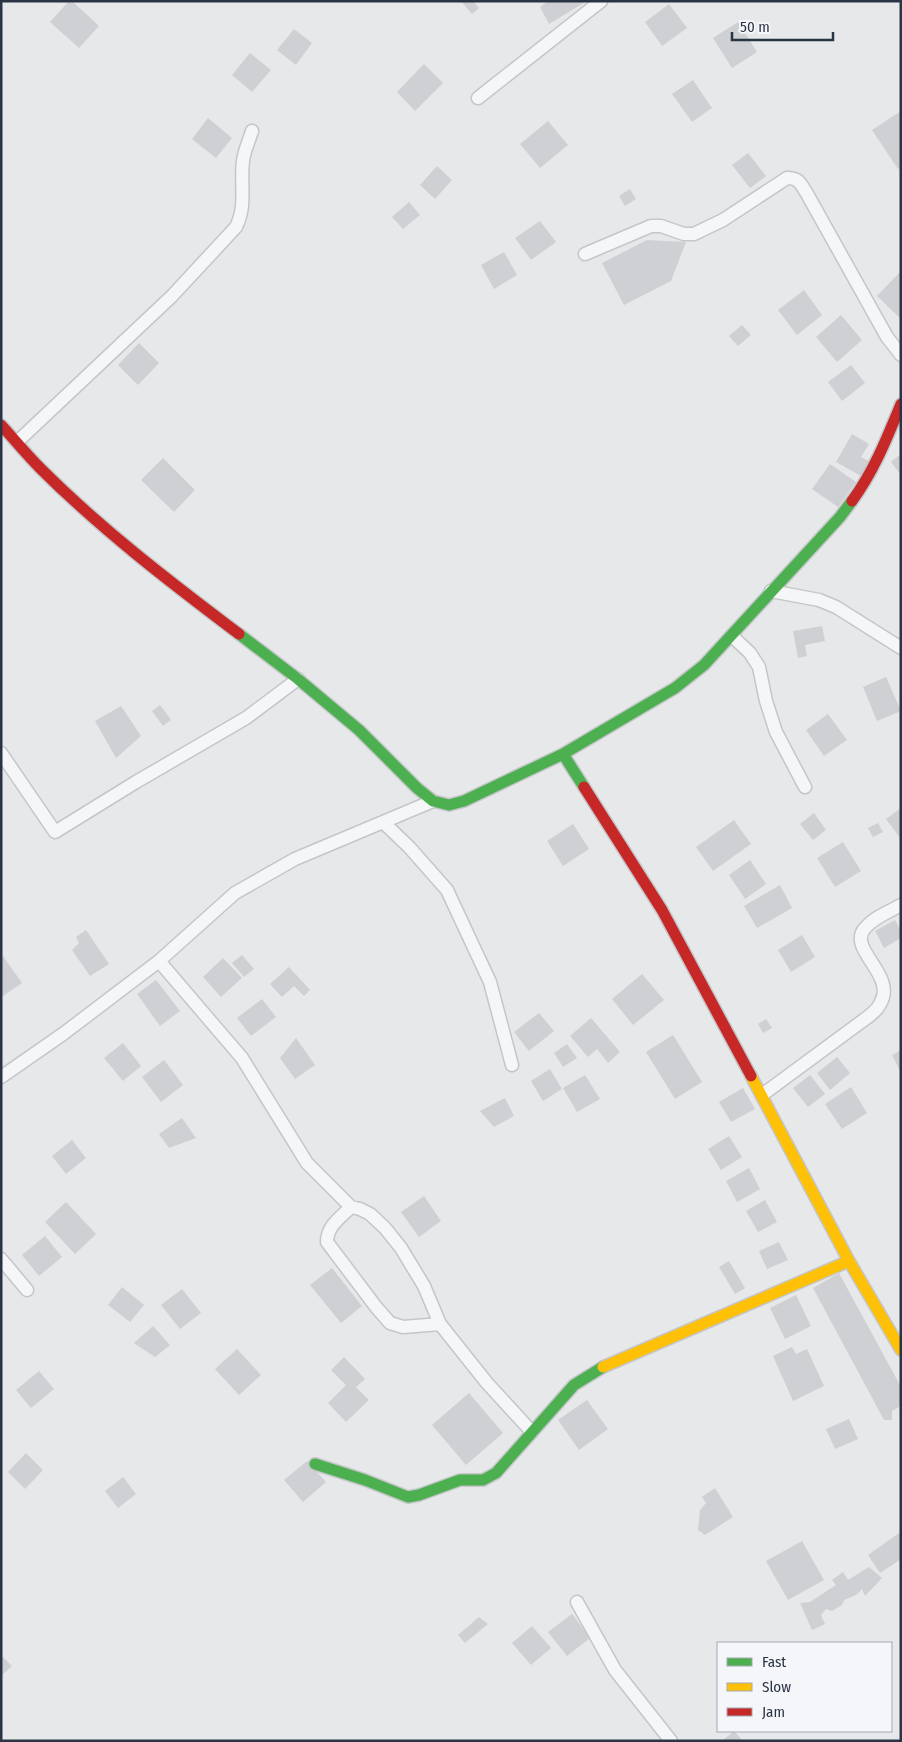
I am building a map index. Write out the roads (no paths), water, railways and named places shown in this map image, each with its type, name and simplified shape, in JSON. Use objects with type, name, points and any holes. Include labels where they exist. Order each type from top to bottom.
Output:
[{"type":"street","points":[[478,98],[601,1]]},
{"type":"street","points":[[17,442],[172,296],[236,227],[243,206],[243,160],[252,131]]},
{"type":"street","points":[[585,254],[651,226],[661,226],[684,234],[694,234],[723,220],[787,178],[794,178],[800,182],[887,337],[901,355]]},
{"type":"street","points":[[1,425],[39,468],[112,534],[172,584],[298,679],[359,730],[417,788],[433,801],[449,805],[464,801],[563,754],[675,688],[704,665],[840,517],[862,487],[879,457],[901,404]]},
{"type":"street","points":[[771,591],[819,600],[836,607],[901,648]]},
{"type":"street","points":[[732,636],[750,653],[759,667],[766,701],[776,732],[805,787]]},
{"type":"street","points":[[1,753],[55,832],[246,718],[298,679]]},
{"type":"street","points":[[563,754],[662,910],[849,1261],[901,1350]]},
{"type":"street","points":[[1,1077],[63,1034],[158,961],[235,893],[294,859],[433,801]]},
{"type":"street","points":[[383,822],[409,847],[447,890],[490,982],[512,1065]]},
{"type":"street","points":[[762,1096],[874,1012],[881,1004],[885,994],[883,979],[860,940],[863,929],[872,921],[901,905]]},
{"type":"street","points":[[158,961],[242,1058],[307,1163],[352,1207],[370,1214],[402,1248],[424,1286],[440,1324],[487,1383],[532,1432]]},
{"type":"street","points":[[352,1207],[330,1227],[327,1234],[327,1242],[390,1323],[403,1327],[440,1324]]},
{"type":"street","points":[[1,1259],[27,1290]]},
{"type":"street","points":[[315,1464],[366,1480],[408,1497],[419,1496],[460,1480],[483,1480],[496,1473],[574,1385],[599,1369],[849,1261]]},
{"type":"street","points":[[577,1602],[615,1670],[670,1741]]}]
